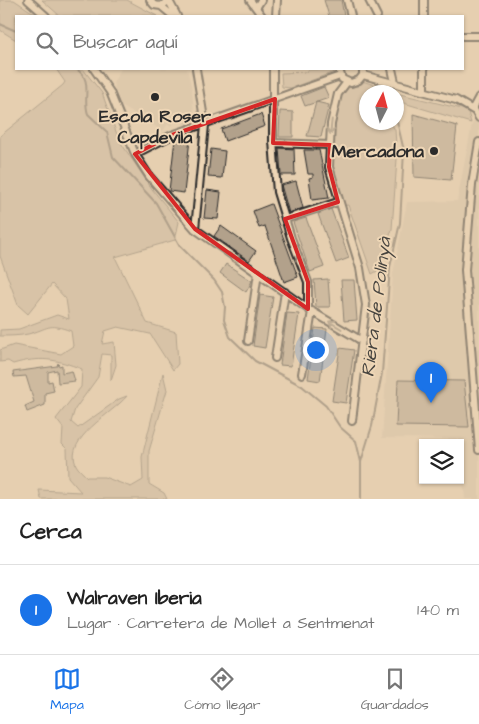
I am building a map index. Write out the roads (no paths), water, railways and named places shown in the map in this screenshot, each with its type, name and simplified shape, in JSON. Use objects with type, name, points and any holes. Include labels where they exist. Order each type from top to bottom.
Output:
[{"type":"street","points":[[28,0],[45,15]]},
{"type":"street","points":[[250,0],[261,15]]},
{"type":"street","points":[[256,8],[261,0]]},
{"type":"street","points":[[276,15],[277,0]]},
{"type":"street","points":[[347,0],[351,15]]},
{"type":"street","points":[[369,0],[376,15]]},
{"type":"street","points":[[424,0],[424,15]]},
{"type":"street","points":[[148,1],[161,6],[172,15]]},
{"type":"street","points":[[161,6],[170,1],[177,15]]},
{"type":"street","points":[[464,36],[479,36]]},
{"type":"street","points":[[95,70],[110,92],[135,154],[149,176],[195,229],[310,310],[362,341]]},
{"type":"street","points":[[195,229],[205,125],[196,70]]},
{"type":"street","points":[[274,70],[273,142],[278,192],[308,282],[310,310],[302,374]]},
{"type":"street","points":[[392,70],[395,82]]},
{"type":"street","points":[[424,70],[424,90]]},
{"type":"street","points":[[135,154],[172,135],[205,125],[274,99],[339,72],[347,82]]},
{"type":"street","points":[[347,82],[356,82],[363,72],[456,100],[471,108],[476,118]]},
{"type":"street","points":[[347,82],[338,94],[331,124],[329,167],[338,202],[360,268],[366,305],[352,421]]},
{"type":"street","points":[[456,100],[478,98]]},
{"type":"street","points":[[471,108],[478,98]]},
{"type":"street","points":[[273,142],[330,145]]},
{"type":"street","points":[[479,142],[472,185],[465,270],[479,450]]},
{"type":"street","points":[[286,219],[338,202]]},
{"type":"street","points":[[248,341],[258,273]]},
{"type":"street","points":[[275,358],[285,292]]},
{"type":"waterway","points":[[0,24],[15,31]]},
{"type":"waterway","points":[[77,70],[85,78],[88,114],[107,132],[113,157],[156,203],[180,246],[214,280],[222,292],[225,307],[224,320],[230,337],[255,361],[302,386],[326,406],[340,427],[356,441],[361,462]]},
{"type":"waterway","name":"Riera de Polinyà","points":[[361,499],[361,462],[372,426],[382,373],[390,267],[400,223],[404,151],[399,130]]},
{"type":"place","name":"Escola Roser Capdevila","points":[[155,97]]},
{"type":"place","name":"Mercadona","points":[[434,151]]},
{"type":"place","name":"Walraven Iberia","points":[[431,403]]}]
